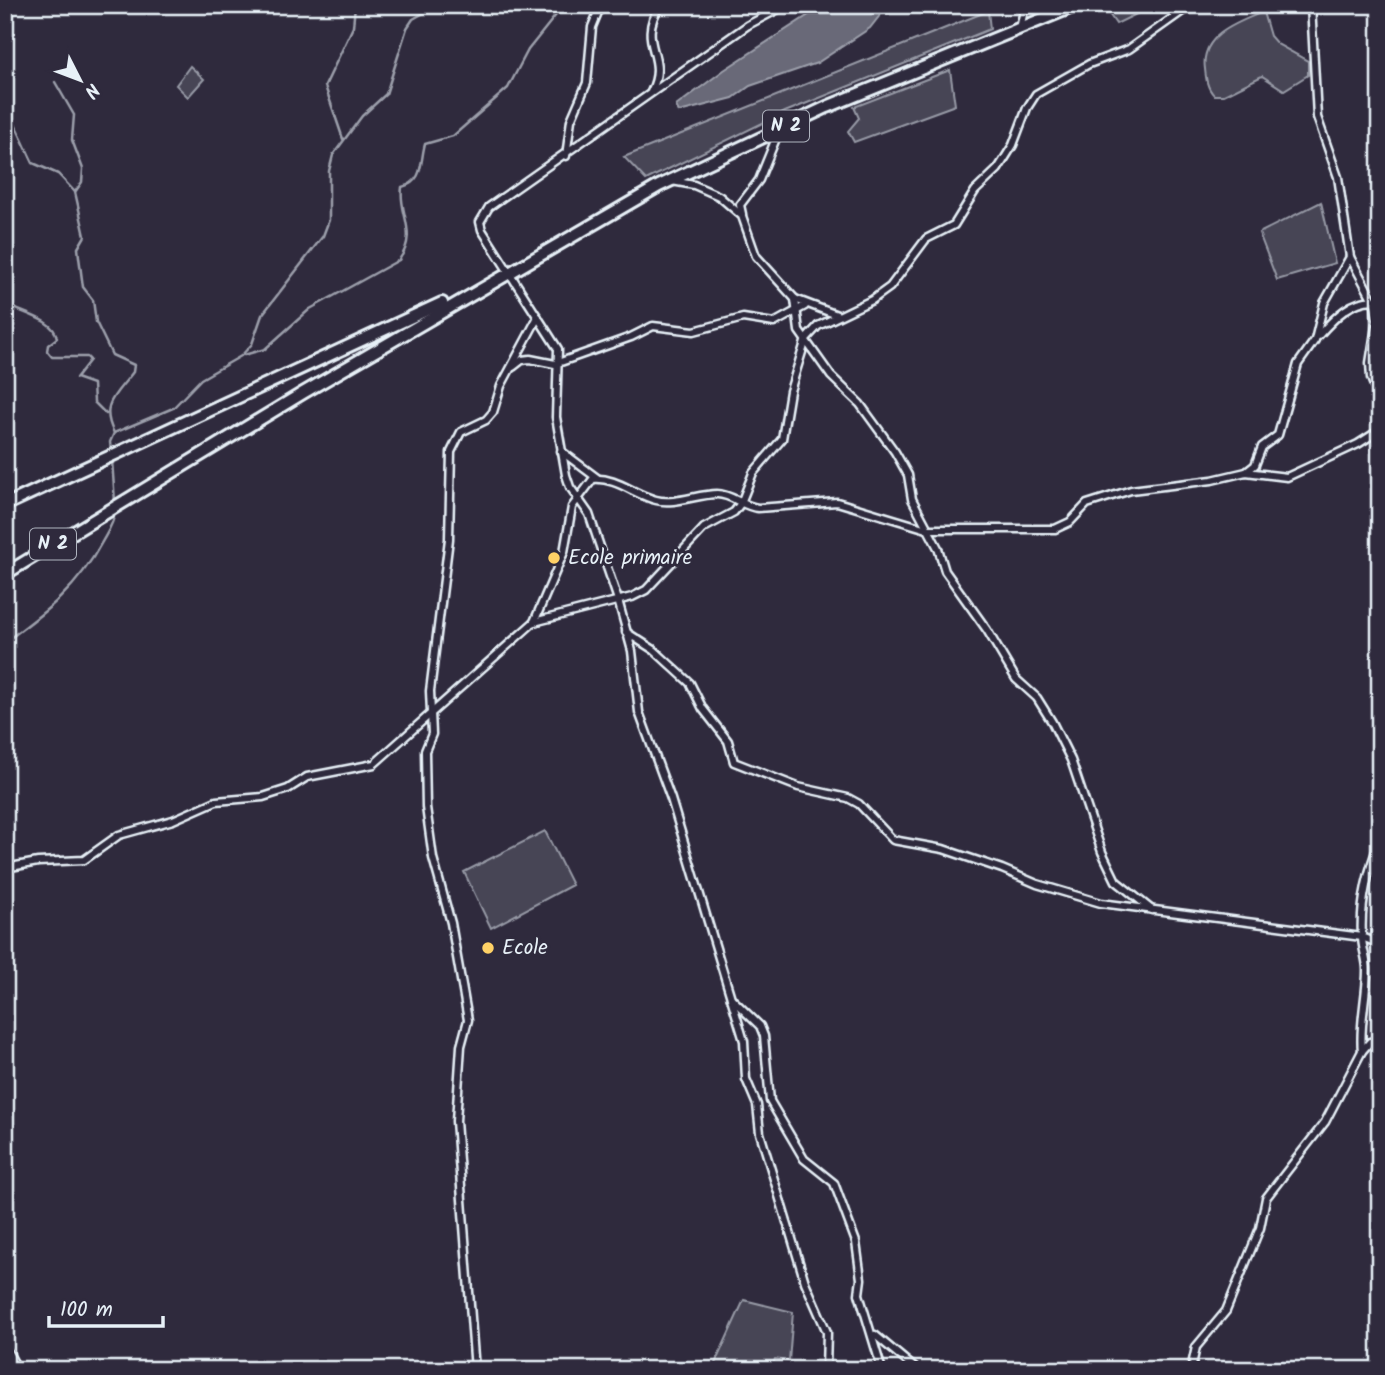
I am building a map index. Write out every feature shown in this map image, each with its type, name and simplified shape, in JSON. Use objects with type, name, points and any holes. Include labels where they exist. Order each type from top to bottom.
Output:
[{"type":"main road","name":"N 2","points":[[5,574],[100,513],[507,271],[670,181],[780,128],[1077,5]]},
{"type":"main road","name":"N 2","points":[[5,505],[507,271]]},
{"type":"street","points":[[566,156],[571,120],[587,83],[592,27],[601,5]]},
{"type":"street","points":[[651,94],[659,72],[649,25],[660,5]]},
{"type":"street","points":[[786,5],[748,25],[566,156],[489,207],[483,214],[482,230],[558,349],[555,417],[570,487],[589,514],[618,600],[632,651],[639,712],[671,799],[744,1041],[746,1079],[757,1105],[760,1133],[775,1173],[805,1282],[827,1332],[826,1370]]},
{"type":"street","points":[[1020,29],[1025,5]]},
{"type":"street","points":[[534,622],[646,590],[704,528],[734,512],[741,503],[753,473],[782,439],[790,391],[806,339],[818,326],[872,300],[890,287],[926,239],[954,225],[975,191],[998,169],[1013,145],[1027,108],[1036,94],[1089,64],[1129,48],[1191,5]]},
{"type":"street","points":[[1311,5],[1317,117],[1338,177],[1350,257],[1376,300],[1377,320],[1370,363],[1380,401]]},
{"type":"street","points":[[780,128],[759,180],[740,205],[742,216],[756,256],[795,299],[805,306],[838,315]]},
{"type":"street","points":[[670,181],[705,188],[732,204],[742,216]]},
{"type":"street","points":[[1315,340],[1324,303],[1350,257]]},
{"type":"street","points":[[795,299],[799,331],[831,376],[860,404],[895,452],[908,475],[912,499],[948,577],[988,630],[1016,680],[1037,698],[1052,722],[1071,760],[1102,852],[1116,881],[1152,910]]},
{"type":"street","points":[[1246,472],[1255,465],[1262,447],[1278,435],[1298,364],[1315,340],[1332,319],[1356,302],[1376,300]]},
{"type":"street","points":[[509,371],[522,360],[558,363],[631,337],[653,326],[694,331],[743,318],[774,323],[805,306]]},
{"type":"street","points":[[475,1370],[456,1121],[461,1046],[468,1020],[451,923],[433,858],[426,807],[425,751],[432,734],[435,635],[449,539],[451,452],[461,432],[486,420],[493,412],[509,371],[538,317]]},
{"type":"street","points":[[561,451],[597,478],[626,486],[658,501],[717,494],[727,495],[758,508],[837,502],[927,529],[1055,529],[1070,522],[1087,504],[1131,490],[1212,480],[1246,472],[1287,477],[1359,444],[1380,430]]},
{"type":"street","points":[[5,868],[38,862],[84,860],[119,835],[173,820],[216,801],[263,797],[288,789],[307,777],[374,764],[534,622],[561,562],[572,508],[590,482],[597,478]]},
{"type":"street","points":[[626,632],[654,650],[690,683],[703,709],[728,741],[734,762],[798,787],[848,798],[859,804],[892,840],[943,849],[1037,884],[1101,904],[1362,937],[1380,944]]},
{"type":"street","points":[[1362,1051],[1360,1032],[1365,1012],[1367,966],[1362,937],[1368,869],[1380,841]]},
{"type":"street","points":[[730,997],[760,1026],[764,1036],[770,1101],[804,1159],[834,1183],[856,1242],[861,1279],[859,1294],[882,1370]]},
{"type":"street","points":[[1191,1370],[1196,1347],[1226,1311],[1260,1228],[1266,1198],[1325,1122],[1362,1051],[1370,1042],[1380,1040]]},
{"type":"street","points":[[873,1334],[915,1369]]},
{"type":"street","points":[[5,1347],[18,1370]]},
{"type":"shaded area","points":[[1112,5],[1155,5],[1116,24],[1105,8]]},
{"type":"shaded area","points":[[988,11],[990,29],[785,112],[646,180],[624,157]]},
{"type":"shaded area","points":[[1263,12],[1270,36],[1277,44],[1308,61],[1308,75],[1284,90],[1262,76],[1224,95],[1214,95],[1208,86],[1205,73],[1208,48],[1214,39],[1231,26]]},
{"type":"shaded area","points":[[190,66],[204,79],[188,97],[176,85]]},
{"type":"shaded area","points":[[950,70],[955,105],[854,142],[848,131],[859,118],[854,107]]},
{"type":"shaded area","points":[[1321,202],[1335,263],[1277,280],[1259,233]]},
{"type":"shaded area","points":[[545,831],[572,885],[491,928],[464,872]]},
{"type":"shaded area","points":[[744,1300],[793,1312],[789,1361],[775,1359],[770,1370],[712,1370]]},
{"type":"water","points":[[824,5],[888,5],[870,28],[817,63],[750,86],[733,98],[679,112],[676,106],[724,70]]},
{"type":"waterway","points":[[343,139],[325,86],[353,27],[355,5]]},
{"type":"waterway","points":[[111,453],[110,442],[114,433],[173,408],[201,379],[241,356],[252,344],[262,315],[323,236],[329,220],[329,171],[333,155],[362,116],[386,94],[407,28],[413,19],[438,5]]},
{"type":"waterway","points":[[244,355],[265,349],[310,309],[399,260],[405,250],[408,232],[402,187],[418,176],[425,144],[453,136],[508,88],[528,50],[556,15],[556,5]]},
{"type":"waterway","points":[[55,82],[74,115],[72,140],[83,169],[82,182],[75,192]]},
{"type":"waterway","points":[[5,112],[13,120],[33,163],[58,174],[75,192],[85,236],[78,248],[83,287],[93,300],[96,322],[112,355],[134,365],[133,372],[109,407],[108,414],[114,433]]},
{"type":"waterway","points":[[5,304],[36,317],[55,331],[57,338],[48,345],[47,351],[52,357],[87,357],[90,360],[76,378],[93,384],[94,402],[106,414]]},
{"type":"waterway","points":[[112,460],[115,502]]},
{"type":"waterway","points":[[5,642],[48,609],[71,586],[92,559],[110,528],[115,512]]},
{"type":"place","name":"Ecole primaire","points":[[554,558]]},
{"type":"place","name":"Ecole","points":[[488,948]]}]
